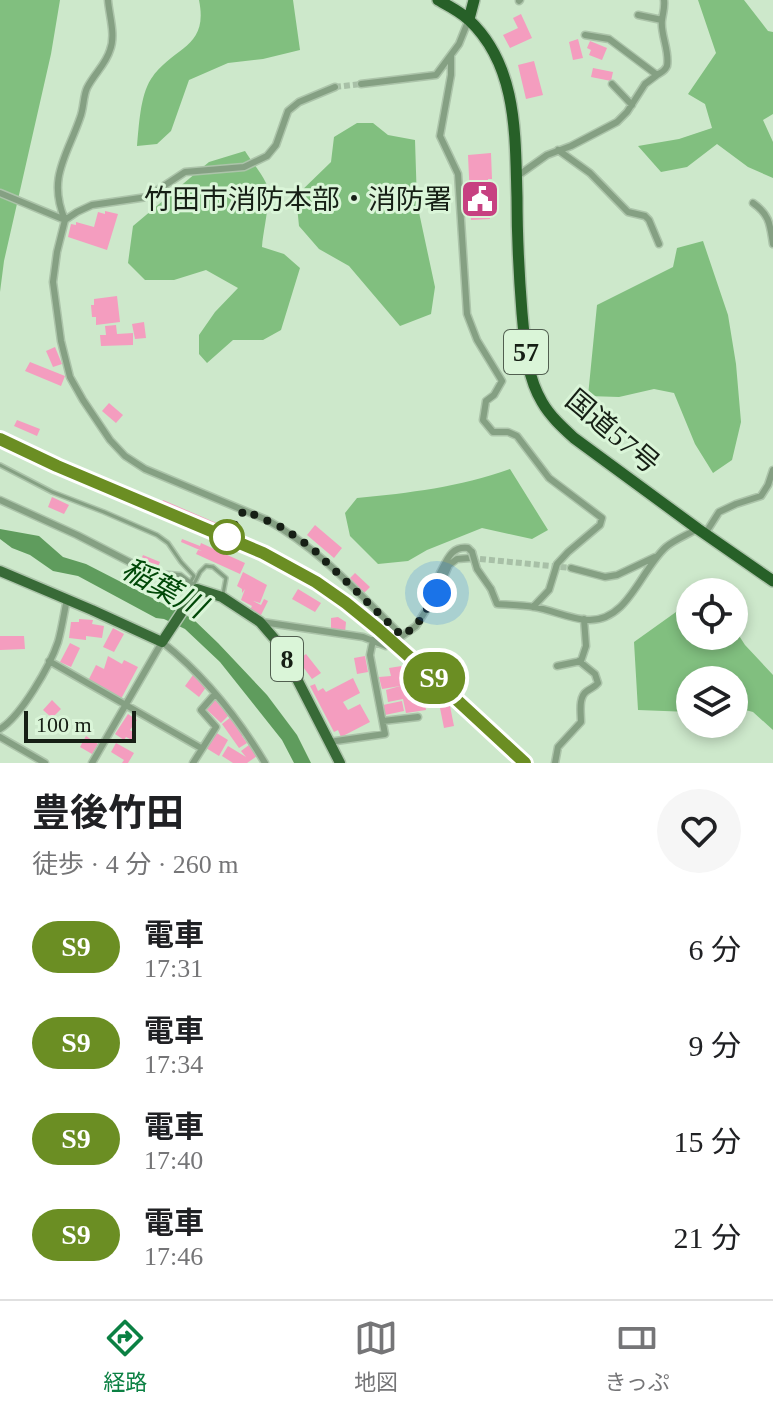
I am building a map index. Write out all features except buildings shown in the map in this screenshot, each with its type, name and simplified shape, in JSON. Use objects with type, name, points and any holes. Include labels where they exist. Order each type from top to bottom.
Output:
[{"type":"highway","name":"国道57号","points":[[438,0],[469,19],[492,50],[508,84],[515,133],[517,232],[525,344],[532,381],[543,403],[574,438],[773,581]]},
{"type":"highway","points":[[469,19],[474,0]]},
{"type":"main road","points":[[0,571],[165,639],[190,600],[193,586]]},
{"type":"main road","name":"8","points":[[193,586],[222,597],[260,622],[279,644],[340,763]]},
{"type":"street","points":[[108,0],[111,50],[86,89],[81,117],[65,154],[58,181],[58,197],[65,220],[53,282],[61,341],[70,377],[110,440],[125,456],[145,469],[267,520],[312,548],[402,636]]},
{"type":"street","points":[[516,177],[558,150],[617,122],[645,84],[665,71],[664,0]]},
{"type":"street","points":[[638,15],[662,20]]},
{"type":"street","points":[[361,84],[436,75],[459,44],[469,19]]},
{"type":"street","points":[[585,35],[609,39],[657,75]]},
{"type":"street","points":[[451,55],[451,75],[440,136],[458,174],[467,314],[477,340],[502,381],[494,395],[486,401],[483,420],[493,432],[508,432],[517,436],[549,478],[602,518],[600,525],[557,564],[549,590],[533,607]]},
{"type":"street","points":[[612,84],[632,105]]},
{"type":"street","points":[[65,220],[92,205],[147,197],[185,172],[244,167],[267,156],[276,145],[288,111],[299,102],[335,87]]},
{"type":"street","points":[[558,150],[590,173],[628,212],[645,216],[659,244]]},
{"type":"street","points":[[0,193],[65,220]]},
{"type":"street","points":[[753,203],[772,225],[773,244]]},
{"type":"street","points":[[93,413],[99,405]]},
{"type":"street","points":[[444,577],[440,573],[448,557],[453,551],[468,548],[497,604],[533,607],[584,619],[602,618],[625,603],[667,546],[701,531],[719,512],[761,496],[773,470]]},
{"type":"street","points":[[0,500],[145,570],[180,576],[193,586]]},
{"type":"street","points":[[260,622],[373,640],[386,646],[416,626],[437,593],[449,565],[471,555]]},
{"type":"street","points":[[571,568],[605,577],[617,575],[658,555]]},
{"type":"street","points":[[0,729],[20,712],[49,661],[57,644],[67,599]]},
{"type":"street","points":[[579,661],[586,646],[584,619]]},
{"type":"street","points":[[92,763],[165,639],[245,730],[265,763]]},
{"type":"street","points":[[329,742],[385,734],[370,655],[373,640]]},
{"type":"street","points":[[49,661],[201,748]]},
{"type":"street","points":[[557,666],[579,661]]},
{"type":"street","points":[[555,763],[558,747],[581,722],[582,697],[598,683],[595,674],[579,661]]},
{"type":"street","points":[[193,763],[216,727],[201,710],[215,694]]},
{"type":"street","points":[[383,721],[418,717]]},
{"type":"street","points":[[0,737],[45,763]]},
{"type":"lane","points":[[0,465],[52,492],[157,535],[168,543],[194,576],[193,586]]},
{"type":"lane","points":[[193,586],[206,566],[213,567],[226,578],[222,597]]},
{"type":"shaded area","points":[[0,0],[60,0],[0,292]]},
{"type":"shaded area","points":[[199,0],[293,0],[300,50],[228,63],[189,80],[171,131],[157,144],[137,146],[147,86],[160,68],[194,38],[201,16]]},
{"type":"shaded area","points":[[698,0],[744,0],[768,31],[773,32],[773,114],[763,120],[773,142],[773,178],[748,167],[717,144],[687,167],[661,172],[638,146],[679,139],[712,128],[705,104],[688,94],[716,53]]},
{"type":"shaded area","points":[[357,123],[373,123],[388,135],[415,140],[417,203],[435,287],[431,314],[400,326],[349,266],[319,249],[299,226],[296,196],[331,162],[334,137]]},
{"type":"shaded area","points":[[245,151],[268,190],[262,247],[284,254],[300,268],[281,330],[263,340],[233,340],[207,363],[199,354],[199,335],[238,288],[206,270],[174,280],[145,280],[128,263],[133,226],[209,162]]},
{"type":"shaded area","points":[[703,241],[728,315],[741,422],[732,460],[713,473],[695,444],[674,393],[654,389],[619,397],[588,396],[597,305],[673,267],[677,248]]},
{"type":"shaded area","points":[[510,469],[548,530],[532,539],[482,528],[408,561],[378,564],[350,536],[345,513],[357,498],[434,488]]},
{"type":"shaded area","points":[[0,529],[39,536],[63,557],[86,564],[193,619],[267,695],[297,735],[311,763],[294,763],[282,740],[220,662],[185,629],[156,618],[78,576],[53,571],[0,539]]},
{"type":"shaded area","points":[[676,612],[676,650],[748,648],[773,675],[773,730],[748,711],[748,666],[676,666],[676,711],[638,710],[634,642]]},
{"type":"tunnel","points":[[335,87],[361,84]]},
{"type":"tunnel","points":[[471,558],[571,568]]},
{"type":"railway","points":[[0,439],[298,571],[375,627],[466,708]]},
{"type":"train","name":"S9","points":[[0,439],[263,553],[316,582],[378,629],[525,763]]},
{"type":"place","name":"竹田市消防本部・消防署","points":[[480,199]]},
{"type":"route","points":[[227,537],[244,510],[283,528],[312,548],[402,636],[416,626],[437,593]]},
{"type":"water label","name":"稲葉川","points":[[164,588]]}]
